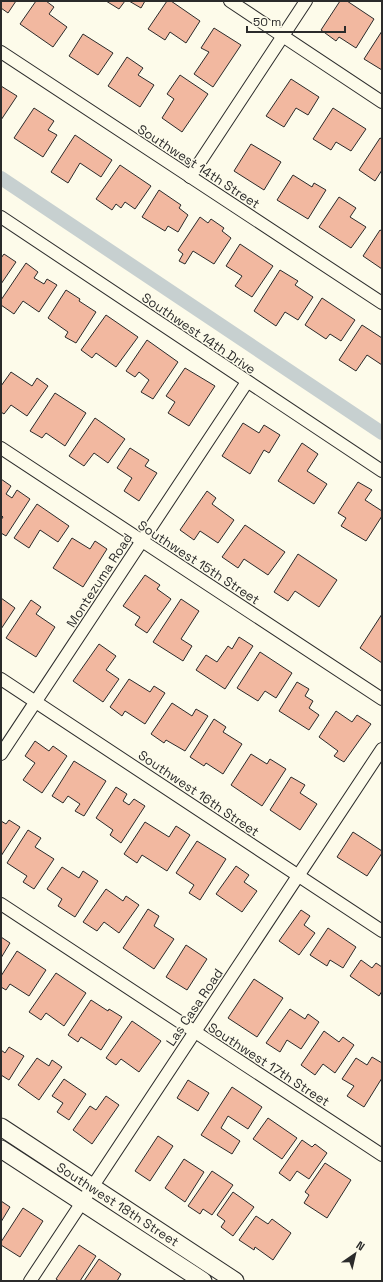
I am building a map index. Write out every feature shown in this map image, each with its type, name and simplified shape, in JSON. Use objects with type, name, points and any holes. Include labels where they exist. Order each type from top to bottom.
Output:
[{"type":"main road","name":"Southwest 18th Street","points":[[1,1127],[235,1281]]},
{"type":"main road","name":"Southwest 18th Street","points":[[1,1149],[203,1281]]},
{"type":"street","points":[[230,1],[382,102]]},
{"type":"street","points":[[190,177],[306,1]]},
{"type":"street","name":"Southwest 14th Street","points":[[1,52],[382,303]]},
{"type":"street","name":"Southwest 14th Drive","points":[[1,217],[382,471]]},
{"type":"street","name":"Montezuma Road","points":[[1,754],[247,382]]},
{"type":"street","name":"Southwest 15th Street","points":[[1,448],[382,699]]},
{"type":"street","name":"Southwest 16th Street","points":[[1,679],[382,931]]},
{"type":"street","name":"Las Casa Road","points":[[30,1281],[382,749]]},
{"type":"street","name":"Southwest 17th Street","points":[[1,904],[382,1155]]},
{"type":"building","points":[[1,1],[16,1],[8,13],[1,8]]},
{"type":"building","points":[[36,1],[46,1],[54,7],[49,14],[67,27],[53,47],[20,24]]},
{"type":"building","points":[[106,1],[125,1],[119,9]]},
{"type":"building","points":[[129,1],[145,1],[141,8]]},
{"type":"building","points":[[167,1],[171,1],[200,21],[186,43],[170,32],[165,40],[148,29]]},
{"type":"building","points":[[340,1],[347,1],[374,19],[356,48],[339,37],[336,41],[321,30]]},
{"type":"building","points":[[214,28],[241,45],[213,87],[194,74],[209,52],[201,48]]},
{"type":"building","points":[[382,31],[382,70],[364,59]]},
{"type":"building","points":[[83,34],[113,53],[98,75],[69,56]]},
{"type":"building","points":[[127,57],[143,68],[138,75],[154,85],[140,107],[108,86]]},
{"type":"building","points":[[180,75],[208,94],[182,132],[162,118],[174,99],[167,94]]},
{"type":"building","points":[[291,79],[319,97],[308,115],[296,108],[284,127],[266,116]]},
{"type":"building","points":[[1,86],[17,96],[1,120]]},
{"type":"building","points":[[34,108],[54,121],[48,130],[57,135],[43,157],[14,138]]},
{"type":"building","points":[[333,108],[366,129],[351,151],[336,142],[331,150],[313,139]]},
{"type":"building","points":[[75,135],[112,160],[101,177],[80,163],[68,183],[51,172]]},
{"type":"building","points":[[380,138],[382,139],[382,170],[375,181],[359,170]]},
{"type":"building","points":[[251,144],[281,162],[264,190],[234,171]]},
{"type":"building","points":[[120,165],[151,186],[135,209],[125,202],[121,208],[116,204],[112,210],[96,199]]},
{"type":"building","points":[[293,175],[312,187],[314,183],[326,190],[308,219],[277,200]]},
{"type":"building","points":[[159,190],[181,205],[179,208],[188,215],[178,232],[168,226],[165,231],[142,217]]},
{"type":"building","points":[[339,197],[356,208],[350,217],[366,227],[351,248],[319,227]]},
{"type":"building","points":[[200,217],[208,223],[211,219],[224,228],[222,231],[231,238],[214,264],[193,251],[185,264],[179,261],[183,254],[178,250]]},
{"type":"building","points":[[380,230],[382,231],[382,269],[363,256]]},
{"type":"building","points":[[240,244],[273,266],[252,297],[235,286],[242,276],[226,266]]},
{"type":"building","points":[[4,254],[16,262],[1,284],[1,258]]},
{"type":"building","points":[[26,263],[38,272],[34,278],[44,284],[47,279],[57,285],[39,312],[23,301],[14,314],[1,305],[1,300]]},
{"type":"building","points":[[280,270],[298,281],[295,285],[313,297],[298,320],[285,312],[276,326],[254,311]]},
{"type":"building","points":[[66,290],[96,312],[76,343],[65,337],[68,332],[48,318]]},
{"type":"building","points":[[322,298],[355,320],[341,341],[330,334],[326,339],[305,325]]},
{"type":"building","points":[[106,315],[138,337],[116,367],[96,353],[92,358],[81,350]]},
{"type":"building","points":[[362,325],[382,338],[382,365],[367,355],[356,371],[339,360]]},
{"type":"building","points":[[147,340],[178,362],[153,399],[141,392],[149,380],[139,372],[135,377],[126,371]]},
{"type":"building","points":[[185,368],[215,386],[189,426],[168,413],[175,402],[166,396]]},
{"type":"building","points":[[11,372],[32,386],[37,378],[48,386],[27,416],[11,405],[4,414],[1,412],[1,386]]},
{"type":"building","points":[[55,393],[86,413],[65,446],[46,433],[42,438],[30,431]]},
{"type":"building","points":[[95,418],[125,439],[108,463],[94,453],[84,466],[69,456]]},
{"type":"building","points":[[243,423],[259,433],[264,425],[280,435],[269,453],[264,450],[250,474],[222,456]]},
{"type":"building","points":[[302,443],[318,454],[307,471],[327,484],[314,504],[278,481]]},
{"type":"building","points":[[130,448],[149,460],[145,466],[157,473],[139,501],[124,491],[132,478],[117,468]]},
{"type":"building","points":[[1,479],[11,486],[6,494],[12,498],[17,490],[30,499],[6,536],[1,533],[1,520],[3,517],[1,515]]},
{"type":"building","points":[[358,482],[372,490],[365,500],[382,511],[382,516],[366,541],[341,526],[346,518],[338,513]]},
{"type":"building","points":[[207,491],[216,498],[212,504],[234,520],[218,543],[200,531],[194,540],[180,530]]},
{"type":"building","points":[[37,504],[69,526],[58,542],[40,530],[29,548],[14,538]]},
{"type":"building","points":[[245,525],[285,552],[268,575],[244,559],[238,568],[222,557]]},
{"type":"building","points":[[72,538],[90,549],[95,541],[107,549],[83,587],[53,568]]},
{"type":"building","points":[[298,554],[337,580],[319,607],[295,591],[288,601],[274,592]]},
{"type":"building","points":[[145,575],[160,585],[157,589],[171,599],[147,633],[135,625],[140,617],[123,606]]},
{"type":"building","points":[[1,598],[15,608],[1,629]]},
{"type":"building","points":[[181,599],[199,611],[181,639],[192,646],[183,661],[153,642]]},
{"type":"building","points":[[31,600],[41,607],[36,614],[55,627],[36,657],[6,638]]},
{"type":"building","points":[[382,614],[382,663],[360,648]]},
{"type":"building","points":[[239,637],[253,646],[225,689],[196,670],[206,655],[217,662],[228,646],[232,649]]},
{"type":"building","points":[[99,644],[116,656],[106,670],[119,679],[103,702],[73,681]]},
{"type":"building","points":[[260,652],[292,673],[276,698],[265,691],[258,701],[237,688]]},
{"type":"building","points":[[129,679],[150,692],[154,686],[165,693],[145,724],[125,711],[122,716],[110,707]]},
{"type":"building","points":[[297,682],[309,689],[305,696],[313,701],[309,708],[319,715],[309,730],[279,711]]},
{"type":"building","points":[[172,703],[192,716],[196,709],[208,716],[185,751],[166,740],[164,743],[151,734]]},
{"type":"building","points":[[336,711],[352,722],[357,715],[371,724],[344,762],[334,756],[338,751],[319,737]]},
{"type":"building","points":[[214,719],[226,727],[223,732],[242,744],[223,774],[206,763],[204,766],[190,757]]},
{"type":"building","points":[[35,741],[49,751],[53,746],[67,756],[42,793],[23,780],[35,763],[25,756]]},
{"type":"building","points":[[251,754],[267,764],[270,759],[286,769],[262,806],[231,785]]},
{"type":"building","points":[[74,761],[106,781],[84,816],[75,811],[80,804],[68,796],[63,803],[52,796]]},
{"type":"building","points":[[291,777],[305,785],[300,793],[317,804],[300,830],[270,810]]},
{"type":"building","points":[[116,787],[127,794],[123,801],[129,805],[134,799],[145,806],[121,843],[110,835],[113,830],[96,818]]},
{"type":"building","points":[[9,820],[20,827],[1,856],[1,821],[6,824]]},
{"type":"building","points":[[145,822],[169,837],[176,826],[190,835],[167,871],[142,855],[137,863],[124,854]]},
{"type":"building","points":[[28,830],[41,838],[35,847],[54,859],[34,889],[23,882],[27,876],[7,863]]},
{"type":"building","points":[[353,832],[382,851],[367,876],[337,857]]},
{"type":"building","points":[[197,841],[226,859],[200,900],[189,893],[194,885],[176,873]]},
{"type":"building","points":[[236,866],[249,875],[244,882],[257,891],[242,912],[216,894]]},
{"type":"building","points":[[62,867],[79,878],[83,871],[98,881],[75,917],[58,906],[62,899],[47,889]]},
{"type":"building","points":[[106,889],[123,901],[126,896],[139,905],[119,933],[104,922],[97,931],[83,922]]},
{"type":"building","points":[[148,909],[159,916],[154,926],[174,939],[154,969],[123,948]]},
{"type":"building","points":[[301,910],[310,916],[304,925],[315,933],[299,955],[279,941]]},
{"type":"building","points":[[328,928],[356,947],[343,968],[330,960],[327,966],[310,955]]},
{"type":"building","points":[[1,937],[10,943],[1,958]]},
{"type":"building","points":[[186,945],[207,959],[187,990],[166,977]]},
{"type":"building","points":[[17,951],[46,970],[29,996],[10,984],[6,990],[1,987],[1,976]]},
{"type":"building","points":[[361,960],[372,968],[376,963],[382,967],[382,991],[379,996],[350,976]]},
{"type":"building","points":[[56,973],[86,993],[64,1026],[46,1013],[41,1020],[29,1012]]},
{"type":"building","points":[[254,979],[283,998],[257,1037],[228,1018]]},
{"type":"building","points":[[91,1000],[108,1011],[109,1009],[122,1017],[101,1050],[81,1037],[78,1042],[68,1035]]},
{"type":"building","points":[[290,1009],[305,1019],[308,1014],[319,1022],[301,1049],[287,1040],[280,1052],[266,1043]]},
{"type":"building","points":[[132,1021],[161,1041],[139,1072],[121,1059],[116,1065],[106,1058]]},
{"type":"building","points":[[324,1031],[339,1042],[343,1037],[354,1045],[335,1073],[323,1064],[315,1075],[301,1065]]},
{"type":"building","points":[[9,1047],[24,1056],[9,1080],[1,1075],[1,1050],[5,1053]]},
{"type":"building","points":[[372,1057],[382,1063],[382,1078],[364,1107],[347,1096],[354,1086],[342,1079],[356,1058],[367,1065]]},
{"type":"building","points":[[37,1058],[49,1066],[52,1060],[62,1067],[39,1100],[18,1085]]},
{"type":"building","points":[[64,1079],[86,1094],[69,1120],[57,1112],[63,1103],[52,1096]]},
{"type":"building","points":[[188,1080],[209,1093],[198,1111],[177,1098]]},
{"type":"building","points":[[232,1087],[262,1107],[248,1129],[228,1116],[221,1128],[240,1141],[232,1154],[201,1135]]},
{"type":"building","points":[[106,1096],[119,1105],[92,1144],[73,1130],[90,1106],[96,1110]]},
{"type":"building","points":[[268,1118],[297,1138],[282,1159],[253,1139]]},
{"type":"building","points":[[158,1136],[173,1146],[150,1181],[135,1171]]},
{"type":"building","points":[[302,1140],[312,1147],[315,1144],[327,1153],[309,1179],[297,1171],[290,1181],[279,1173]]},
{"type":"building","points":[[184,1159],[204,1172],[185,1202],[165,1188]]},
{"type":"building","points":[[325,1163],[351,1180],[327,1218],[304,1203],[309,1195],[305,1192]]},
{"type":"building","points":[[212,1171],[233,1185],[212,1215],[203,1209],[200,1214],[188,1206]]},
{"type":"building","points":[[233,1192],[254,1207],[233,1236],[221,1227],[225,1221],[217,1215]]},
{"type":"building","points":[[1,1201],[10,1207],[1,1222]]},
{"type":"building","points":[[23,1208],[43,1221],[20,1257],[1,1245],[1,1242]]},
{"type":"building","points":[[256,1216],[268,1224],[272,1219],[291,1233],[273,1260],[255,1247],[254,1250],[239,1240]]},
{"type":"building","points":[[79,1245],[96,1256],[80,1281],[59,1281],[56,1279]]},
{"type":"building","points":[[99,1259],[121,1274],[117,1281],[84,1281]]},
{"type":"waterway","points":[[1,178],[382,433]]}]
